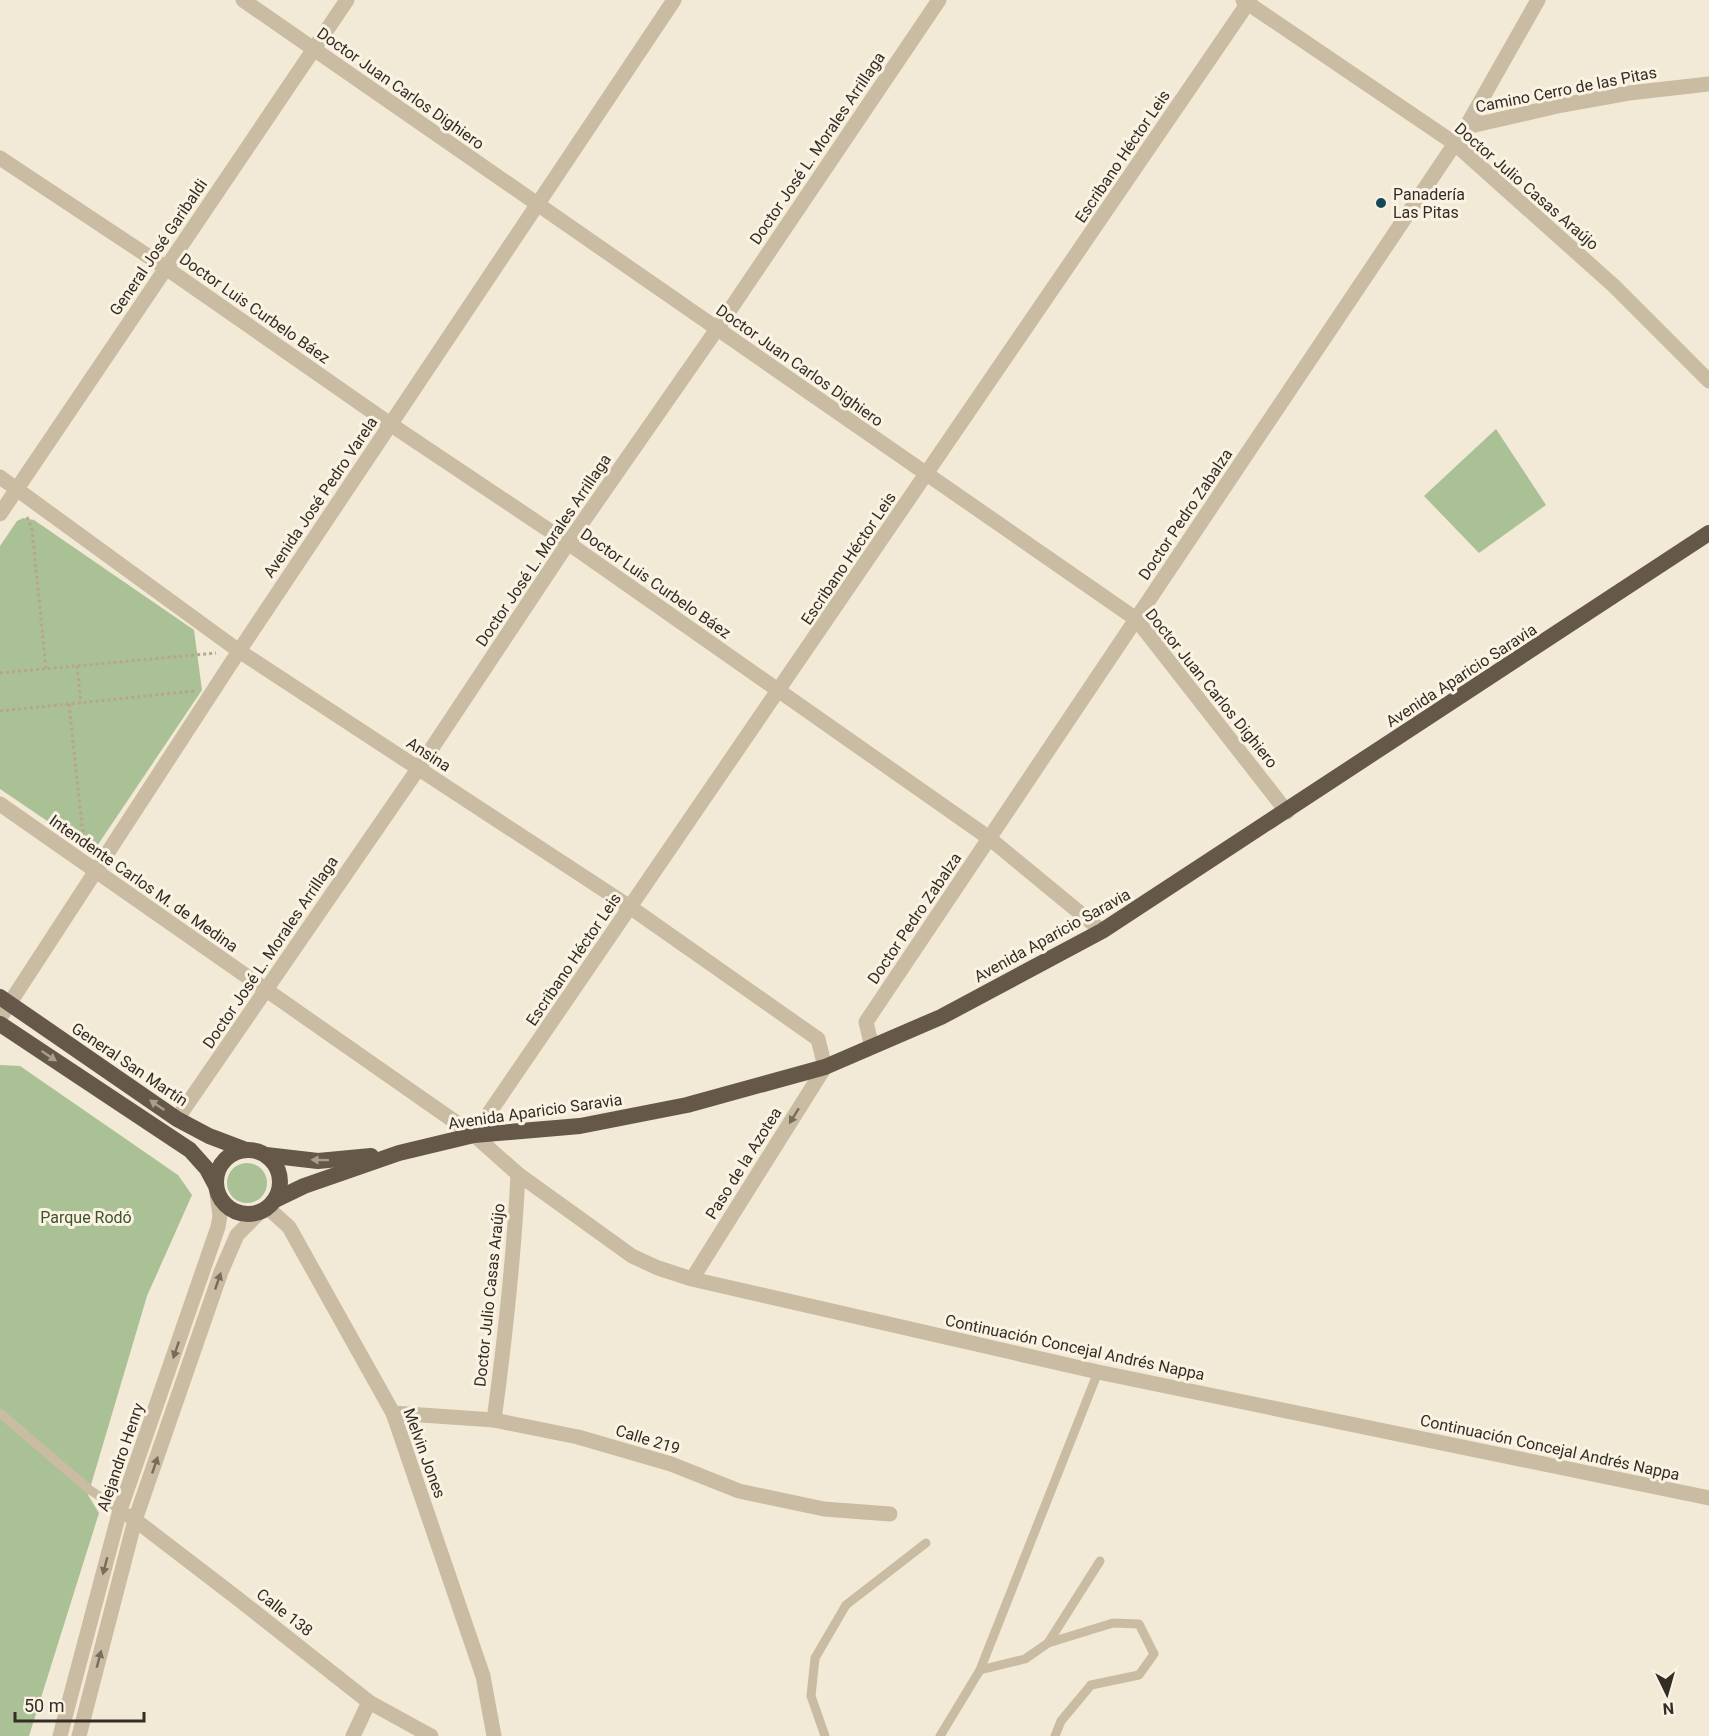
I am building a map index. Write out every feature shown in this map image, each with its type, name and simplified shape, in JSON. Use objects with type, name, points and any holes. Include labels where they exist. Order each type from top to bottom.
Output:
[{"type":"highway","name":"Avenida Aparicio Saravia","points":[[267,1207],[304,1186],[399,1153],[474,1135],[580,1126],[687,1105],[825,1067],[941,1017],[1102,931],[1287,812],[1709,533]]},
{"type":"highway","name":"General San Martín","points":[[3,1006],[177,1119],[208,1136],[246,1150]]},
{"type":"highway","points":[[0,1024],[190,1150],[207,1169],[216,1189],[222,1202],[229,1209],[239,1214],[267,1207],[279,1191],[279,1171],[266,1155],[256,1151],[236,1152],[220,1164],[216,1174],[216,1189]]},
{"type":"highway","name":"Avenida Aparicio Saravia","points":[[266,1155],[318,1161],[399,1153]]},
{"type":"street","name":"Doctor Juan Carlos Dighiero","points":[[243,0],[1136,619],[1287,812]]},
{"type":"street","name":"General José Garibaldi","points":[[0,514],[347,0]]},
{"type":"street","name":"Avenida José Pedro Varela","points":[[3,1006],[674,0]]},
{"type":"street","name":"Doctor José L. Morales Arrillaga","points":[[177,1119],[418,769],[568,543],[717,330],[939,0]]},
{"type":"street","name":"Doctor Pedro Zabalza","points":[[872,1047],[866,1022],[1466,126],[1538,0]]},
{"type":"street","name":"Doctor Julio Casas Araújo","points":[[1247,1],[1454,143],[1614,286],[1709,381]]},
{"type":"street","name":"Escribano Héctor Leis","points":[[474,1135],[927,474],[1247,1]]},
{"type":"street","name":"Camino Cerro de las Pitas","points":[[1466,126],[1618,95],[1709,84]]},
{"type":"street","name":"Doctor Luis Curbelo Báez","points":[[0,158],[166,268],[390,424],[568,543],[989,838],[1102,931]]},
{"type":"street","name":"Ansina","points":[[0,477],[239,651],[630,907],[818,1039],[825,1067]]},
{"type":"street","name":"Intendente Carlos M. de Medina","points":[[0,804],[474,1135]]},
{"type":"street","name":"Paso de la Azotea","points":[[692,1279],[825,1067]]},
{"type":"street","name":"Continuación Concejal Andrés Nappa","points":[[474,1135],[518,1174],[632,1256],[658,1268],[692,1279],[1098,1372],[1709,1498]]},
{"type":"street","name":"Doctor Julio Casas Araújo","points":[[494,1420],[502,1363],[518,1174]]},
{"type":"street","name":"Alejandro Henry","points":[[60,1736],[120,1510],[218,1227],[220,1216],[216,1189]]},
{"type":"street","name":"Melvin Jones","points":[[267,1207],[289,1227],[393,1413],[483,1676],[494,1736]]},
{"type":"street","points":[[79,1736],[135,1520],[221,1272],[237,1235],[267,1207]]},
{"type":"street","name":"Calle 219","points":[[393,1413],[494,1420],[578,1437],[671,1464],[739,1491],[824,1509],[890,1514]]},
{"type":"street","name":"Calle 138","points":[[120,1510],[369,1702],[431,1736]]},
{"type":"street","points":[[353,1736],[369,1702]]},
{"type":"lane","points":[[940,1736],[980,1670],[1098,1372]]},
{"type":"lane","points":[[0,1413],[90,1490],[120,1510]]},
{"type":"lane","points":[[825,1736],[811,1696],[815,1658],[846,1605],[926,1543]]},
{"type":"lane","points":[[1048,1643],[1100,1561]]},
{"type":"lane","points":[[980,1670],[1025,1659],[1048,1643],[1113,1623],[1139,1624],[1154,1654],[1139,1675],[1091,1685],[1061,1720],[1055,1736]]},
{"type":"path","points":[[17,488],[32,529],[46,669]]},
{"type":"path","points":[[0,673],[239,651]]},
{"type":"path","points":[[77,666],[81,703]]},
{"type":"path","points":[[0,711],[214,689]]},
{"type":"path","points":[[69,704],[82,827],[95,870]]},
{"type":"green space","points":[[1496,429],[1546,505],[1479,553],[1424,496]]},
{"type":"green space","points":[[23,518],[34,520],[194,630],[202,690],[93,852],[0,789],[0,546],[17,521]]},
{"type":"green space","name":"Parque Rodó","points":[[0,1065],[20,1066],[178,1175],[192,1195],[147,1296],[88,1495],[99,1513],[29,1736],[0,1736]]},
{"type":"green space","points":[[247,1163],[255,1164],[261,1169],[266,1175],[266,1191],[261,1197],[255,1202],[247,1203],[239,1202],[233,1197],[228,1191],[227,1183],[228,1175],[233,1169],[239,1164]]},
{"type":"place","name":"Panadería Las Pitas","points":[[1381,203]]}]
